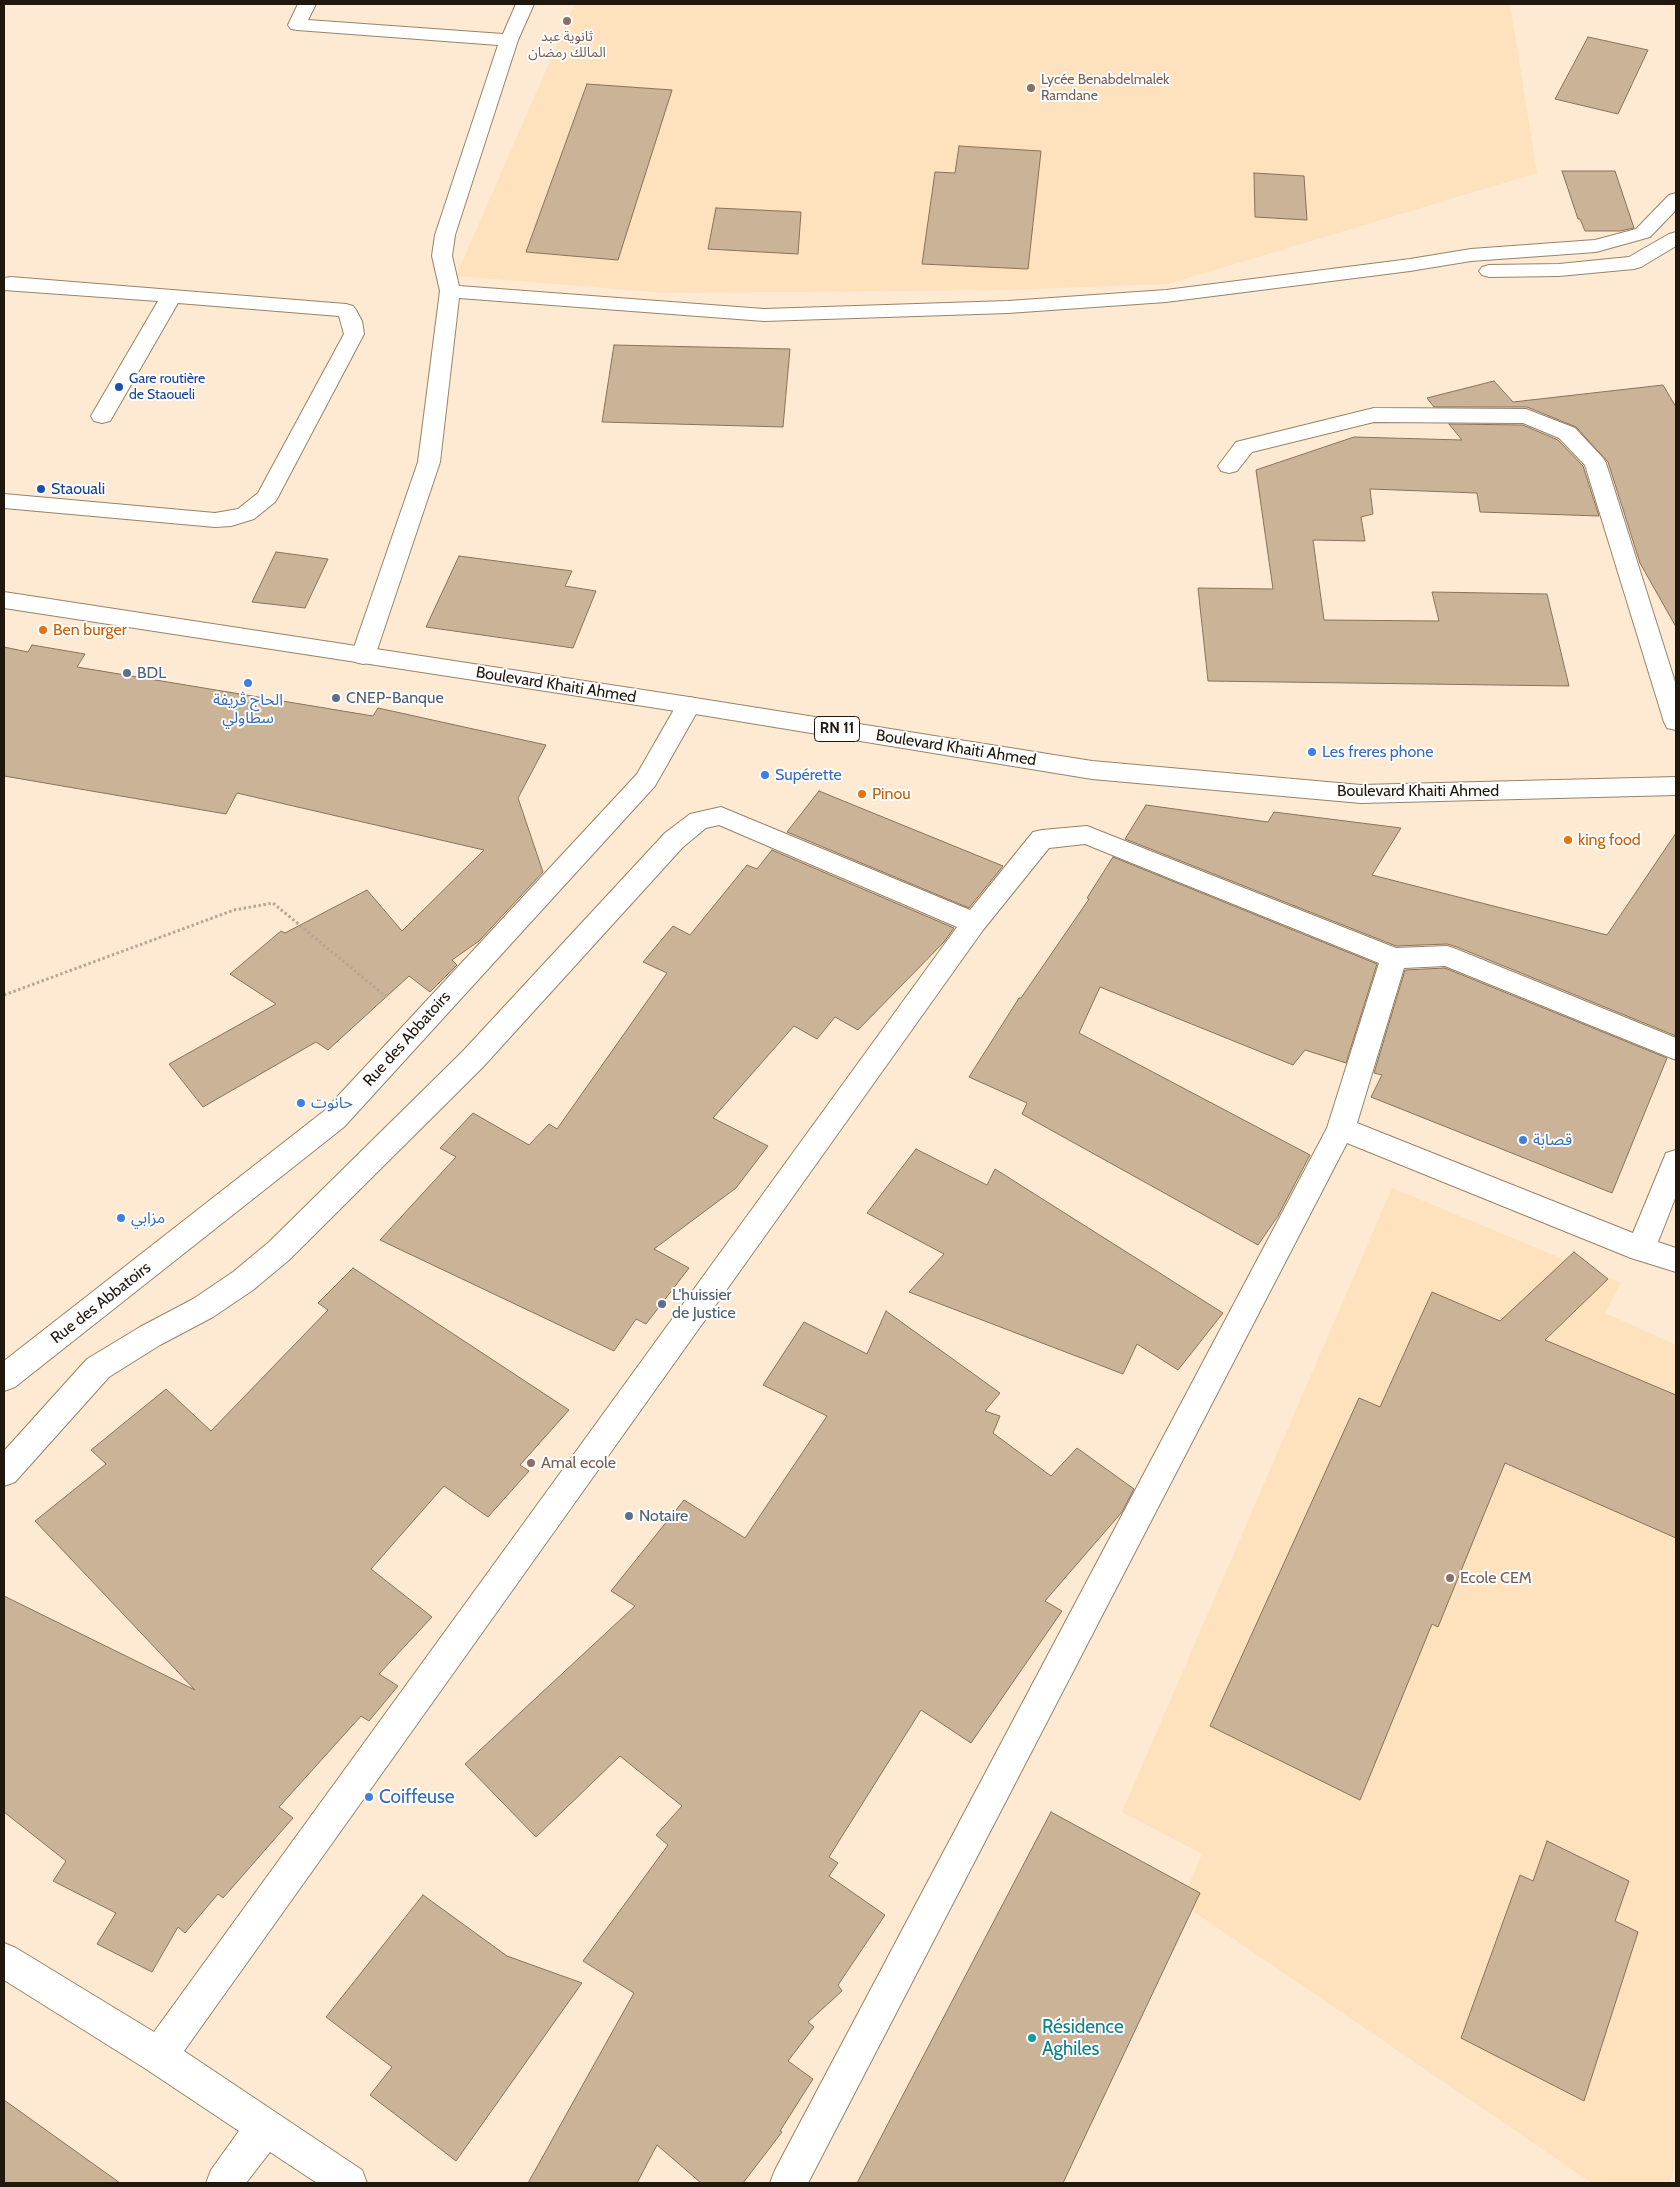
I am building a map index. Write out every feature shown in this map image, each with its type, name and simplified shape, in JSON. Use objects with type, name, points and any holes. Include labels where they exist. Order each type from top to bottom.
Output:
[{"type":"main road","points":[[307,4],[297,25],[510,40]]},
{"type":"main road","points":[[363,656],[429,462],[450,291],[442,256],[445,235],[510,40],[525,4]]},
{"type":"main road","points":[[450,291],[764,316],[1008,307],[1166,296],[1410,265],[1471,255],[1596,246],[1643,233],[1676,199]]},
{"type":"main road","points":[[1410,265],[1462,271],[1492,271],[1559,270],[1634,263],[1676,238]]},
{"type":"main road","points":[[4,284],[11,283],[346,310],[352,321],[354,334],[267,497],[246,514],[231,519],[215,520],[4,501]]},
{"type":"main road","points":[[102,416],[171,296]]},
{"type":"main road","points":[[1230,466],[1244,448],[1374,415],[1526,416],[1567,433],[1595,463],[1676,722]]},
{"type":"main road","name":"Boulevard Khaiti Ahmed","points":[[4,600],[1092,770],[1361,794],[1676,786]]},
{"type":"main road","name":"Rue des Abbatoirs","points":[[4,1378],[334,1119],[646,780],[689,706]]},
{"type":"main road","points":[[4,1472],[98,1368],[150,1336],[202,1308],[243,1281],[278,1251],[473,1059],[674,840],[699,820],[721,816],[974,922]]},
{"type":"main road","points":[[159,2056],[974,922],[1042,840],[1087,835],[1394,958],[1447,956],[1676,1049]]},
{"type":"main road","points":[[788,2183],[1341,1129],[1394,958]]},
{"type":"main road","points":[[1341,1129],[1641,1248],[1676,1260]]},
{"type":"main road","points":[[1641,1248],[1676,1161]]},
{"type":"main road","points":[[4,1960],[159,2056],[349,2183]]},
{"type":"main road","points":[[224,2183],[265,2127]]},
{"type":"path","points":[[4,996],[234,910],[273,903],[420,1025]]},
{"type":"shaded area","name":"Lycée Benabdelmalek Ramdane","points":[[575,4],[1510,4],[1537,173],[1168,284],[1004,290],[666,293],[456,276]]},
{"type":"shaded area","name":"Ecole CEM","points":[[1392,1188],[1621,1283],[1605,1313],[1676,1345],[1676,2165],[1669,2183],[1592,2183],[1181,1903],[1202,1854],[1122,1812]]},
{"type":"building","points":[[1588,37],[1648,50],[1618,114],[1555,99]]},
{"type":"building","points":[[587,84],[672,90],[618,260],[526,252]]},
{"type":"building","points":[[959,146],[1041,151],[1028,269],[922,264],[935,172],[955,173]]},
{"type":"building","points":[[1562,171],[1615,171],[1634,228],[1620,231],[1585,231],[1580,219],[1578,219]]},
{"type":"building","points":[[1254,173],[1304,176],[1307,220],[1255,217]]},
{"type":"building","points":[[716,208],[801,212],[798,254],[708,249]]},
{"type":"building","points":[[614,345],[790,349],[783,427],[602,422]]},
{"type":"building","points":[[1494,381],[1513,402],[1663,385],[1676,407],[1676,627],[1640,563],[1608,462],[1576,427],[1527,407],[1434,407],[1427,398]]},
{"type":"building","points":[[1449,424],[1523,425],[1558,440],[1583,466],[1599,516],[1480,512],[1477,493],[1370,489],[1373,514],[1361,517],[1365,541],[1313,540],[1324,620],[1439,621],[1432,592],[1547,594],[1569,686],[1208,681],[1198,588],[1273,589],[1256,470],[1354,437],[1462,440]]},
{"type":"building","points":[[276,552],[328,559],[305,608],[252,602]]},
{"type":"building","points":[[459,556],[572,571],[565,586],[596,591],[573,648],[426,627]]},
{"type":"building","points":[[32,645],[85,654],[77,667],[373,716],[378,708],[546,745],[518,798],[543,872],[479,941],[452,960],[457,965],[430,992],[409,976],[328,1050],[316,1042],[203,1107],[169,1064],[276,1004],[230,974],[281,931],[285,933],[367,890],[402,931],[484,850],[237,793],[226,814],[4,776],[4,647],[28,652]]},
{"type":"building","points":[[819,791],[1003,866],[969,908],[787,832]]},
{"type":"building","points":[[1146,805],[1268,822],[1274,812],[1401,828],[1372,875],[1607,935],[1676,833],[1676,1036],[1457,947],[1447,944],[1396,946],[1125,839]]},
{"type":"building","points":[[772,850],[954,928],[944,942],[858,1030],[835,1017],[817,1039],[794,1026],[713,1118],[768,1146],[736,1188],[654,1249],[689,1268],[646,1324],[636,1319],[614,1351],[380,1240],[456,1157],[440,1148],[473,1113],[529,1145],[549,1124],[557,1129],[667,973],[643,962],[673,926],[690,935],[747,865],[757,869]]},
{"type":"building","points":[[1113,857],[1377,964],[1346,1063],[1305,1050],[1293,1065],[1100,987],[1079,1033],[1310,1155],[1278,1216],[1258,1245],[1022,1114],[1027,1103],[969,1077],[1019,998],[1021,998],[1089,899],[1087,898]]},
{"type":"building","points":[[1445,968],[1667,1058],[1612,1193],[1371,1097],[1382,1075],[1374,1073],[1405,970]]},
{"type":"building","points":[[916,1149],[987,1185],[995,1169],[1223,1313],[1178,1370],[1137,1344],[1123,1374],[909,1292],[944,1254],[867,1213]]},
{"type":"building","points":[[1574,1252],[1608,1279],[1545,1340],[1676,1395],[1676,1538],[1505,1463],[1438,1627],[1432,1624],[1360,1800],[1210,1726],[1359,1398],[1380,1407],[1432,1292],[1500,1321]]},
{"type":"building","points":[[353,1268],[569,1410],[520,1465],[529,1471],[488,1517],[444,1486],[371,1569],[432,1617],[379,1674],[398,1686],[369,1721],[361,1716],[279,1807],[293,1818],[223,1898],[218,1894],[185,1933],[178,1927],[152,1972],[97,1944],[116,1913],[53,1881],[66,1861],[4,1812],[4,1596],[195,1690],[35,1521],[106,1464],[91,1450],[166,1389],[211,1431],[328,1310],[318,1303]]},
{"type":"building","points":[[886,1311],[1000,1393],[985,1411],[1000,1416],[993,1433],[1051,1476],[1077,1448],[1134,1489],[1122,1512],[1045,1601],[1062,1611],[971,1743],[921,1710],[829,1857],[838,1863],[829,1876],[885,1915],[838,1985],[842,1991],[808,2022],[814,2027],[788,2061],[813,2079],[780,2131],[782,2132],[743,2183],[701,2183],[657,2145],[637,2183],[528,2183],[634,1993],[583,1961],[668,1845],[656,1835],[682,1806],[620,1756],[536,1837],[465,1764],[635,1606],[611,1591],[684,1500],[745,1538],[827,1416],[763,1385],[804,1322],[867,1354]]},
{"type":"building","name":"Résidence Aghiles","points":[[1051,1812],[1200,1893],[1063,2183],[857,2183]]},
{"type":"building","points":[[1547,1841],[1629,1881],[1615,1921],[1638,1932],[1584,2101],[1461,2038],[1520,1875],[1533,1881]]},
{"type":"building","points":[[423,1895],[507,1956],[582,1983],[456,2161],[370,2095],[392,2067],[326,2017]]},
{"type":"building","points":[[4,2100],[120,2183],[4,2183]]},
{"type":"place","name":"ثانوية عبد المالك رمضان","points":[[567,21]]},
{"type":"place","name":"Lycée Benabdelmalek Ramdane","points":[[1031,88]]},
{"type":"place","name":"Gare routière de Staoueli","points":[[119,387]]},
{"type":"place","name":"Staouali","points":[[41,489]]},
{"type":"place","name":"Ben burger","points":[[43,630]]},
{"type":"place","name":"BDL","points":[[127,673]]},
{"type":"place","name":"الحاج ڨريفة سطاولي","points":[[248,683]]},
{"type":"place","name":"CNEP-Banque","points":[[336,698]]},
{"type":"place","name":"Les freres phone","points":[[1312,752]]},
{"type":"place","name":"Supérette","points":[[765,775]]},
{"type":"place","name":"Pinou","points":[[862,794]]},
{"type":"place","name":"king food","points":[[1568,840]]},
{"type":"place","name":"حانوت","points":[[301,1103]]},
{"type":"place","name":"قصابة","points":[[1523,1140]]},
{"type":"place","name":"مزابي","points":[[121,1218]]},
{"type":"place","name":"L'huissier de Justice","points":[[662,1304]]},
{"type":"place","name":"Amal ecole","points":[[531,1463]]},
{"type":"place","name":"Notaire","points":[[629,1516]]},
{"type":"place","name":"Ecole CEM","points":[[1450,1578]]},
{"type":"place","name":"Coiffeuse","points":[[369,1797]]},
{"type":"place","name":"Résidence Aghiles","points":[[1032,2038]]}]
